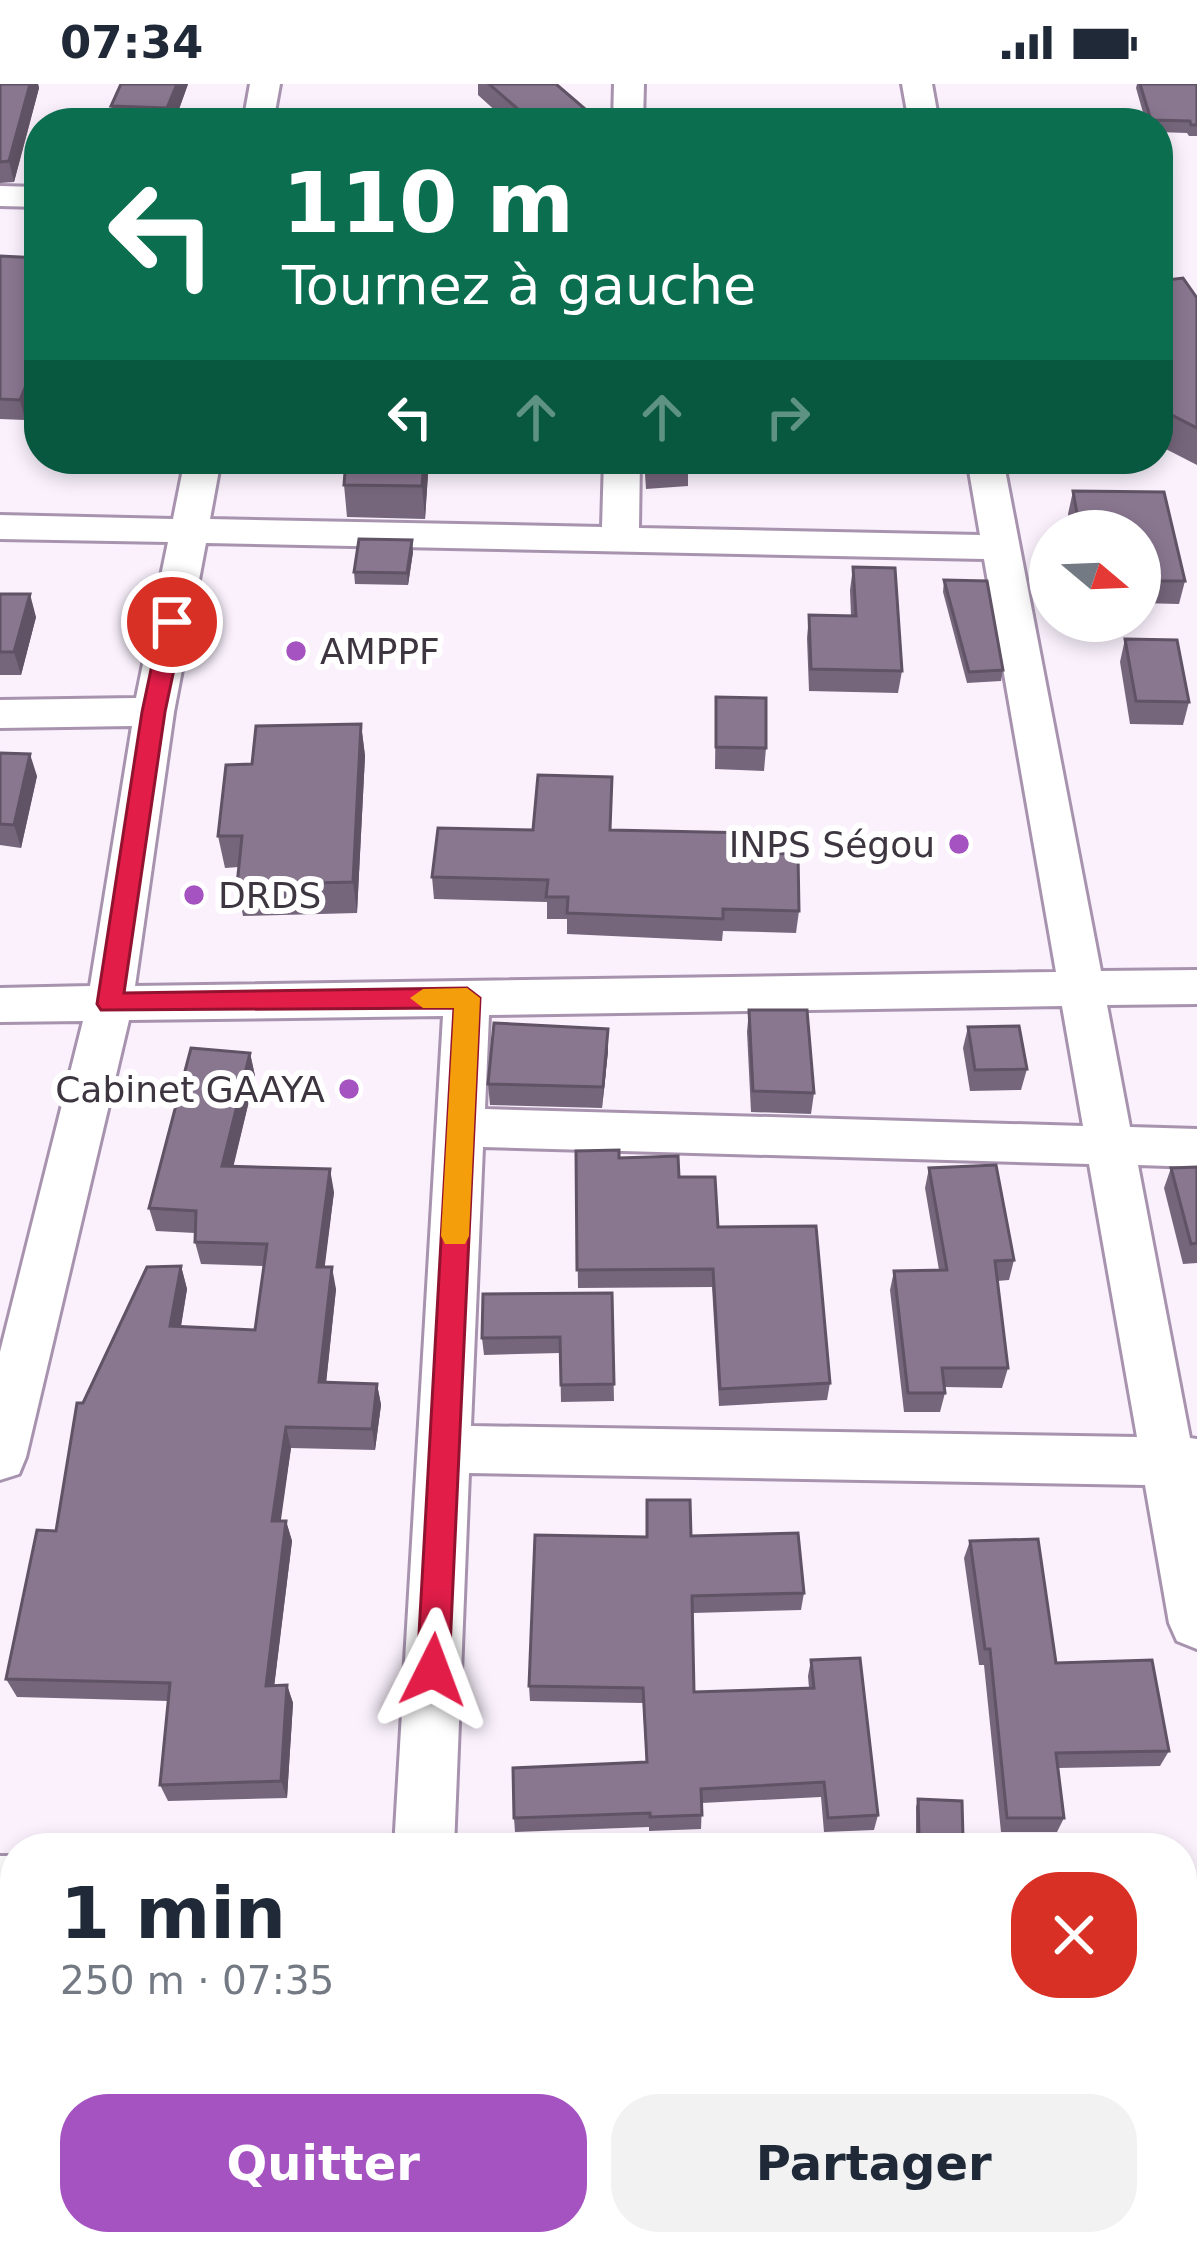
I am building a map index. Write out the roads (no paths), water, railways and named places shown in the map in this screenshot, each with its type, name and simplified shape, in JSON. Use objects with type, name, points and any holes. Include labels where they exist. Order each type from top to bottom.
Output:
[{"type":"street","points":[[0,1457],[110,1004],[154,712],[200,474]]},
{"type":"street","points":[[620,539],[622,474]]},
{"type":"street","points":[[988,474],[1110,1146],[1182,1462],[1197,1624]]},
{"type":"street","points":[[0,527],[1001,547]]},
{"type":"street","points":[[0,714],[154,712]]},
{"type":"street","points":[[0,1005],[1197,987]]},
{"type":"street","points":[[425,1833],[467,998]]},
{"type":"street","points":[[461,1127],[1197,1148]]},
{"type":"street","points":[[444,1449],[1182,1462]]},
{"type":"place","name":"AMPPF","points":[[296,651]]},
{"type":"place","name":"INPS Ségou","points":[[959,844]]},
{"type":"place","name":"DRDS","points":[[194,895]]},
{"type":"place","name":"Cabinet GAAYA","points":[[349,1089]]}]
